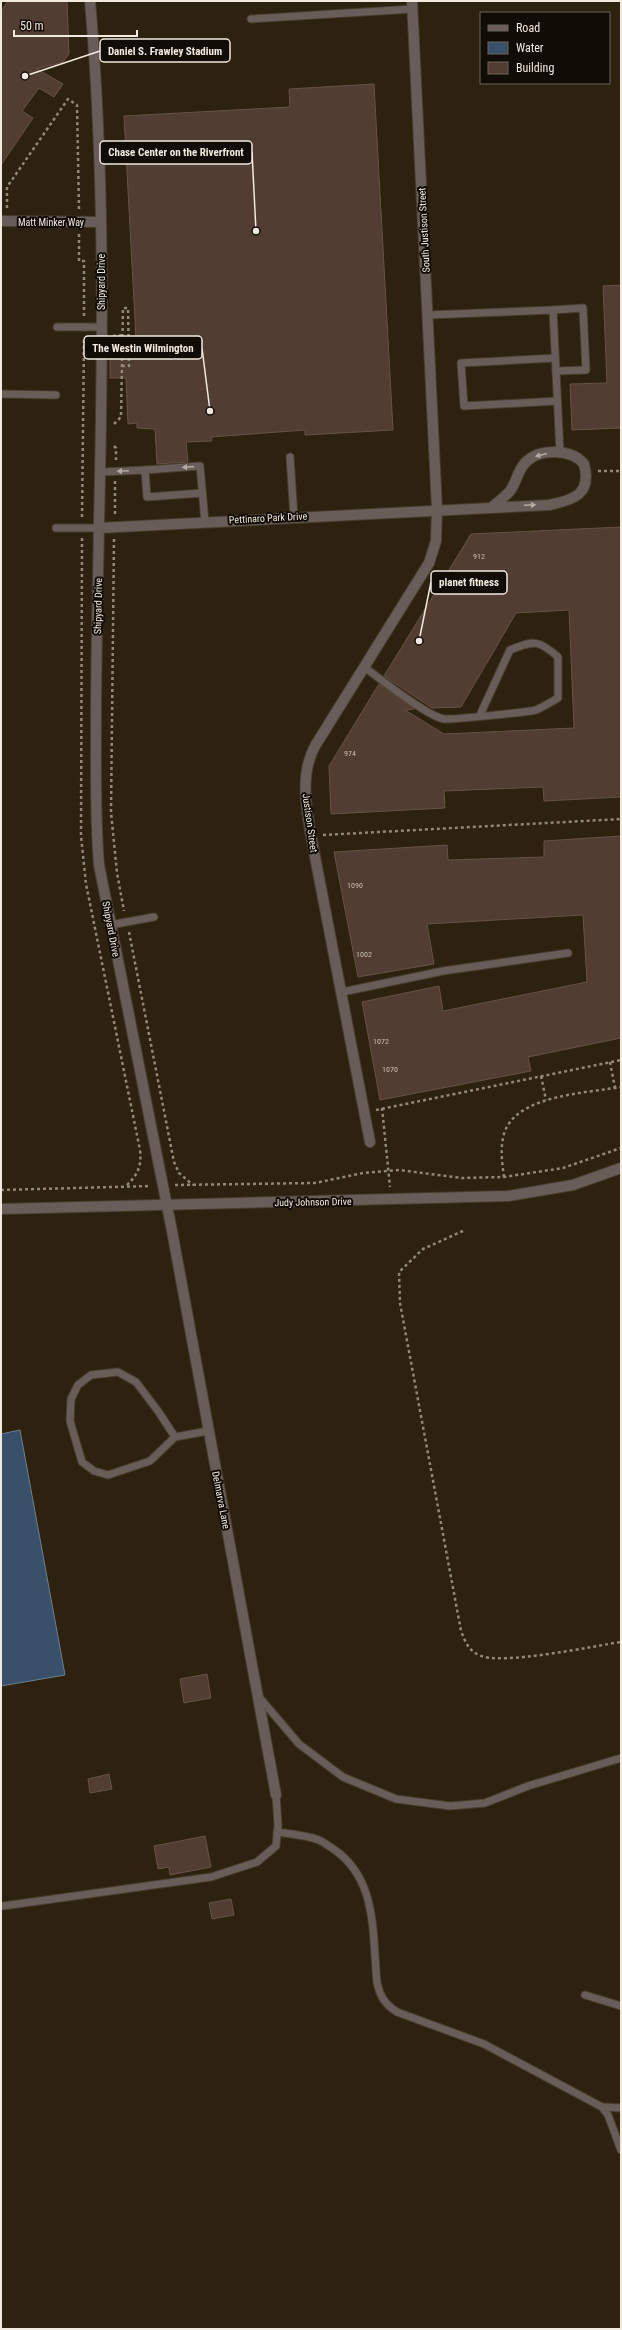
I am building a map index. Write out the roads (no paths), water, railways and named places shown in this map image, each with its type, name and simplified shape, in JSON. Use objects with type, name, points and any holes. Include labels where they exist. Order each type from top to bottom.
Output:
[{"type":"street","name":"Shipyard Drive","points":[[90,1],[98,118],[101,222],[96,822],[99,865],[166,1205]]},
{"type":"street","name":"South Justison Street","points":[[412,5],[436,459],[437,509]]},
{"type":"street","name":"Matt Minker Way","points":[[1,221],[101,222]]},
{"type":"street","name":"Pettinaro Park Drive","points":[[99,528],[437,509],[549,505],[570,500],[582,492],[586,483],[586,471],[579,458],[573,454],[560,452]]},
{"type":"street","points":[[492,507],[511,490],[526,461],[537,455],[560,452]]},
{"type":"street","name":"Justison Street","points":[[370,1142],[311,836],[305,786],[310,754],[429,563],[436,541],[437,509]]},
{"type":"street","name":"Judy Johnson Drive","points":[[1,1209],[392,1200],[494,1196],[536,1192],[578,1183],[621,1168]]},
{"type":"street","name":"Delmarva Lane","points":[[166,1205],[276,1794]]},
{"type":"lane","points":[[251,18],[412,5]]},
{"type":"lane","points":[[428,315],[583,308],[586,370],[556,371]]},
{"type":"lane","points":[[553,310],[560,452]]},
{"type":"lane","points":[[57,327],[101,327]]},
{"type":"lane","points":[[555,358],[461,363],[464,406],[557,401]]},
{"type":"lane","points":[[1,394],[56,395]]},
{"type":"lane","points":[[290,457],[294,517]]},
{"type":"lane","points":[[100,472],[200,466],[204,522]]},
{"type":"lane","points":[[145,470],[147,496],[202,493]]},
{"type":"lane","points":[[56,528],[99,528]]},
{"type":"lane","points":[[364,667],[418,706],[444,719],[535,710],[558,698],[558,657],[544,644],[525,643],[510,650],[480,715]]},
{"type":"lane","points":[[110,925],[154,917]]},
{"type":"lane","points":[[342,992],[443,971],[568,953]]},
{"type":"lane","points":[[175,1437],[136,1382],[118,1372],[91,1375],[78,1385],[72,1399],[70,1421],[82,1462],[94,1471],[108,1475],[150,1461],[175,1437],[208,1431]]},
{"type":"lane","points":[[258,1696],[299,1744],[343,1777],[396,1798],[450,1806],[486,1803],[528,1786],[621,1758]]},
{"type":"lane","points":[[3,1906],[211,1877],[257,1862],[276,1846],[276,1794]]},
{"type":"lane","points":[[277,1832],[320,1840],[346,1858],[357,1872],[364,1884],[368,1899],[380,1996],[387,2005],[397,2012],[484,2044],[602,2107],[608,2115],[621,2150]]},
{"type":"lane","points":[[586,1995],[621,2006]]},
{"type":"lane","points":[[602,2107],[621,2108]]},
{"type":"water","points":[[20,1430],[65,1675],[1,1686],[1,1434]]},
{"type":"place","name":"Daniel S. Frawley Stadium","points":[[25,76]]},
{"type":"place","name":"Chase Center on the Riverfront","points":[[256,231]]},
{"type":"place","name":"The Westin Wilmington","points":[[210,411]]},
{"type":"place","name":"planet fitness","points":[[419,641]]}]
